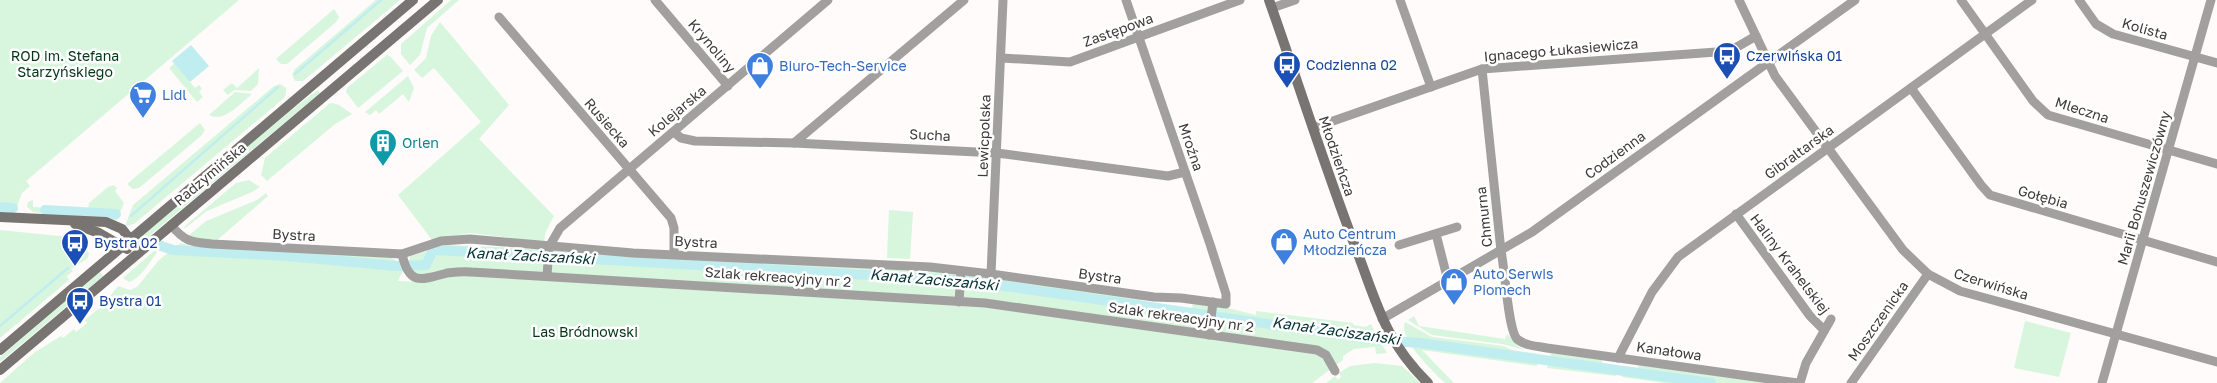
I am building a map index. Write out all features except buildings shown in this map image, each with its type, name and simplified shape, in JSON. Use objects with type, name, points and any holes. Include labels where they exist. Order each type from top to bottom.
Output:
[{"type":"main road","name":"Radzymińska","points":[[0,350],[413,0]]},
{"type":"main road","name":"Radzymińska","points":[[0,370],[438,0]]},
{"type":"main road","name":"Młodzieńcza","points":[[1271,4],[1341,212],[1382,319],[1397,346],[1428,383]]},
{"type":"main road","points":[[0,217],[110,223],[122,229],[131,239],[137,254]]},
{"type":"main road","points":[[66,221],[104,236],[137,254]]},
{"type":"main road","points":[[104,236],[109,249],[105,261]]},
{"type":"street","name":"Krynoliny","points":[[655,0],[728,86]]},
{"type":"street","name":"Kolejarska","points":[[549,249],[560,228],[828,0]]},
{"type":"street","points":[[794,142],[964,0]]},
{"type":"street","name":"Lewicpolska","points":[[992,274],[1003,0]]},
{"type":"street","name":"Mroźna","points":[[1126,0],[1226,294],[1226,304]]},
{"type":"street","name":"Zastępowa","points":[[1002,58],[1070,62],[1240,0]]},
{"type":"street","points":[[1271,4],[1295,0]]},
{"type":"street","points":[[1400,0],[1431,87]]},
{"type":"street","name":"Czerwińska","points":[[1739,0],[1767,62],[1903,250],[1928,274],[1960,292],[2217,362]]},
{"type":"street","name":"Codzienna","points":[[1382,319],[1532,232],[1854,0]]},
{"type":"street","name":"Mleczna","points":[[1961,0],[2033,102],[2048,115],[2217,164]]},
{"type":"street","name":"Gibraltarska","points":[[1618,358],[1652,292],[1667,270],[1691,247],[2032,0]]},
{"type":"street","name":"Kolista","points":[[2079,0],[2091,18],[2108,32],[2217,64]]},
{"type":"street","name":"Marii Bohuszewiczówny","points":[[2102,383],[2211,0]]},
{"type":"street","name":"Rusiecka","points":[[499,17],[671,218],[674,228],[674,254]]},
{"type":"street","name":"Ignacego Łukasiewicza","points":[[1313,128],[1482,69],[1730,51],[1756,36]]},
{"type":"street","name":"Chmurna","points":[[1482,69],[1501,251],[1512,332],[1518,341],[1536,346]]},
{"type":"street","name":"Gołębia","points":[[1911,88],[1990,195],[2217,262]]},
{"type":"street","name":"Sucha","points":[[674,132],[681,138],[695,141],[794,142],[997,153],[1168,176],[1185,172]]},
{"type":"street","name":"Haliny Krahelskiej","points":[[1736,214],[1810,316],[1824,330]]},
{"type":"street","name":"Bystra","points":[[171,225],[183,238],[193,243],[402,254],[441,241],[470,239],[549,249],[903,265],[961,273],[992,274],[1154,297],[1181,298],[1213,306],[1226,304]]},
{"type":"street","points":[[1399,245],[1457,227]]},
{"type":"street","points":[[1436,234],[1448,281]]},
{"type":"street","points":[[547,276],[549,249]]},
{"type":"street","name":"Szlak rekreacyjny nr 2","points":[[402,254],[405,266],[411,276],[421,280],[460,272],[992,304],[1319,351],[1326,355],[1335,371]]},
{"type":"street","points":[[959,302],[961,273]]},
{"type":"street","name":"Moszczenicka","points":[[1851,383],[1928,274]]},
{"type":"street","points":[[1209,335],[1213,306]]},
{"type":"street","name":"Haliny Krahelskiej","points":[[1799,383],[1806,363],[1831,319]]},
{"type":"street","name":"Kanałowa","points":[[1536,346],[1799,383]]},
{"type":"green space","name":"ROD im. Stefana Starzyńskiego","points":[[0,0],[239,0],[26,181],[30,186],[22,193],[16,209],[0,209]]},
{"type":"green space","points":[[376,0],[400,0],[303,81],[295,81],[292,75],[295,69]]},
{"type":"green space","points":[[451,0],[459,0],[427,28],[420,55],[410,65],[401,54],[401,44]]},
{"type":"green space","points":[[334,9],[339,17],[336,22],[287,64],[281,64],[276,59]]},
{"type":"green space","points":[[440,22],[509,105],[479,139],[554,216],[546,231],[544,242],[470,233],[432,240],[398,195],[481,122],[434,68],[422,78],[414,70],[426,58],[431,36]]},
{"type":"green space","points":[[387,55],[403,71],[358,108],[346,92],[347,88]]},
{"type":"green space","points":[[175,63],[195,88],[199,85],[202,89],[199,92],[203,97],[197,102],[169,68]]},
{"type":"green space","points":[[259,68],[258,84],[251,91],[234,90],[228,95],[223,90],[232,83],[237,88]]},
{"type":"green space","points":[[408,76],[414,88],[409,102],[403,94],[379,114],[376,110],[370,115],[365,112]]},
{"type":"green space","points":[[280,84],[286,88],[284,98],[134,224],[125,226],[133,205],[274,86]]},
{"type":"green space","points":[[318,90],[320,93],[148,237],[140,240],[139,238],[291,110]]},
{"type":"green space","points":[[235,92],[252,94],[226,114],[215,117],[209,115]]},
{"type":"green space","points":[[332,103],[339,105],[352,114],[335,124],[267,181],[261,175],[265,158]]},
{"type":"green space","points":[[200,123],[205,130],[202,135],[139,188],[133,189],[127,184]]},
{"type":"green space","points":[[249,180],[260,187],[207,211],[184,229],[185,226],[236,183]]},
{"type":"green space","points":[[114,185],[117,188],[115,191],[124,203],[116,222],[33,212],[27,207],[28,202],[33,200],[33,207],[88,210],[89,203],[108,187]]},
{"type":"green space","points":[[266,193],[268,196],[215,242],[187,237],[206,221],[257,200]]},
{"type":"green space","points":[[889,210],[913,212],[910,259],[887,258]]},
{"type":"green space","points":[[0,230],[69,237],[72,235],[89,253],[88,258],[71,269],[73,271],[67,276],[69,280],[0,338]]},
{"type":"green space","name":"Las Bródnowski","points":[[181,243],[194,247],[390,257],[401,264],[403,271],[398,281],[424,282],[410,267],[428,266],[433,254],[436,252],[963,282],[1380,341],[1387,353],[1376,354],[1375,347],[1354,349],[1343,356],[1343,360],[1312,383],[0,383],[35,352],[61,336],[63,338],[74,329],[76,332],[87,323],[85,320],[104,304],[118,286],[130,290],[137,287],[159,260]]},
{"type":"green space","points":[[448,245],[546,249],[545,255],[435,249],[431,252],[426,264],[409,264],[410,256]]},
{"type":"green space","points":[[155,250],[157,252],[137,277],[129,282],[123,278]]},
{"type":"green space","points":[[552,250],[593,254],[927,270],[958,274],[957,278],[551,255]]},
{"type":"green space","points":[[100,272],[103,276],[0,362],[0,357]]},
{"type":"green space","points":[[964,275],[1142,298],[1141,303],[1192,310],[1193,302],[1210,305],[1209,314],[963,279]]},
{"type":"green space","points":[[1216,305],[1256,315],[1256,311],[1353,323],[1353,325],[1365,327],[1371,324],[1378,338],[1215,314]]},
{"type":"green space","points":[[1414,316],[1419,326],[1505,339],[1507,334],[1519,347],[1525,350],[1502,344],[1432,335],[1408,320]]},
{"type":"green space","points":[[2025,321],[2071,333],[2059,377],[2014,368]]},
{"type":"green space","points":[[1405,322],[1432,337],[1504,346],[1512,350],[1538,354],[1537,366],[1422,350],[1454,383],[1445,383],[1411,346],[1404,329]]},
{"type":"green space","points":[[1551,353],[1602,360],[1602,363],[1617,366],[1616,376],[1547,368]]},
{"type":"green space","points":[[1375,363],[1402,366],[1420,383],[1326,383],[1335,376],[1338,380],[1341,377],[1339,373],[1350,366]]},
{"type":"green space","points":[[1639,365],[1769,383],[1665,383],[1622,377],[1624,366],[1638,368]]},
{"type":"water","points":[[191,45],[209,66],[190,82],[172,61]]},
{"type":"waterway","points":[[295,74],[381,0]]},
{"type":"waterway","points":[[131,216],[278,87]]},
{"type":"waterway","points":[[0,207],[13,208]]},
{"type":"waterway","name":"Kanał Zaciszański","points":[[45,210],[116,214]]},
{"type":"waterway","name":"Kanał Zaciszański","points":[[161,246],[173,250],[286,256],[396,266],[426,265],[432,252],[436,250],[970,281],[1379,340],[1420,343],[1711,383]]},
{"type":"waterway","points":[[0,326],[68,268]]},
{"type":"place","name":"Czerwińska 01","points":[[1727,80]]},
{"type":"place","name":"Codzienna 02","points":[[1287,89]]},
{"type":"place","name":"Biuro-Tech-Service","points":[[760,90]]},
{"type":"place","name":"Lidl","points":[[143,119]]},
{"type":"place","name":"Orlen","points":[[383,167]]},
{"type":"place","name":"Auto Centrum Młodzieńcza","points":[[1284,266]]},
{"type":"place","name":"Bystra 02","points":[[75,267]]},
{"type":"place","name":"Auto Serwis Piomech","points":[[1454,306]]},
{"type":"place","name":"Bystra 01","points":[[80,325]]}]
